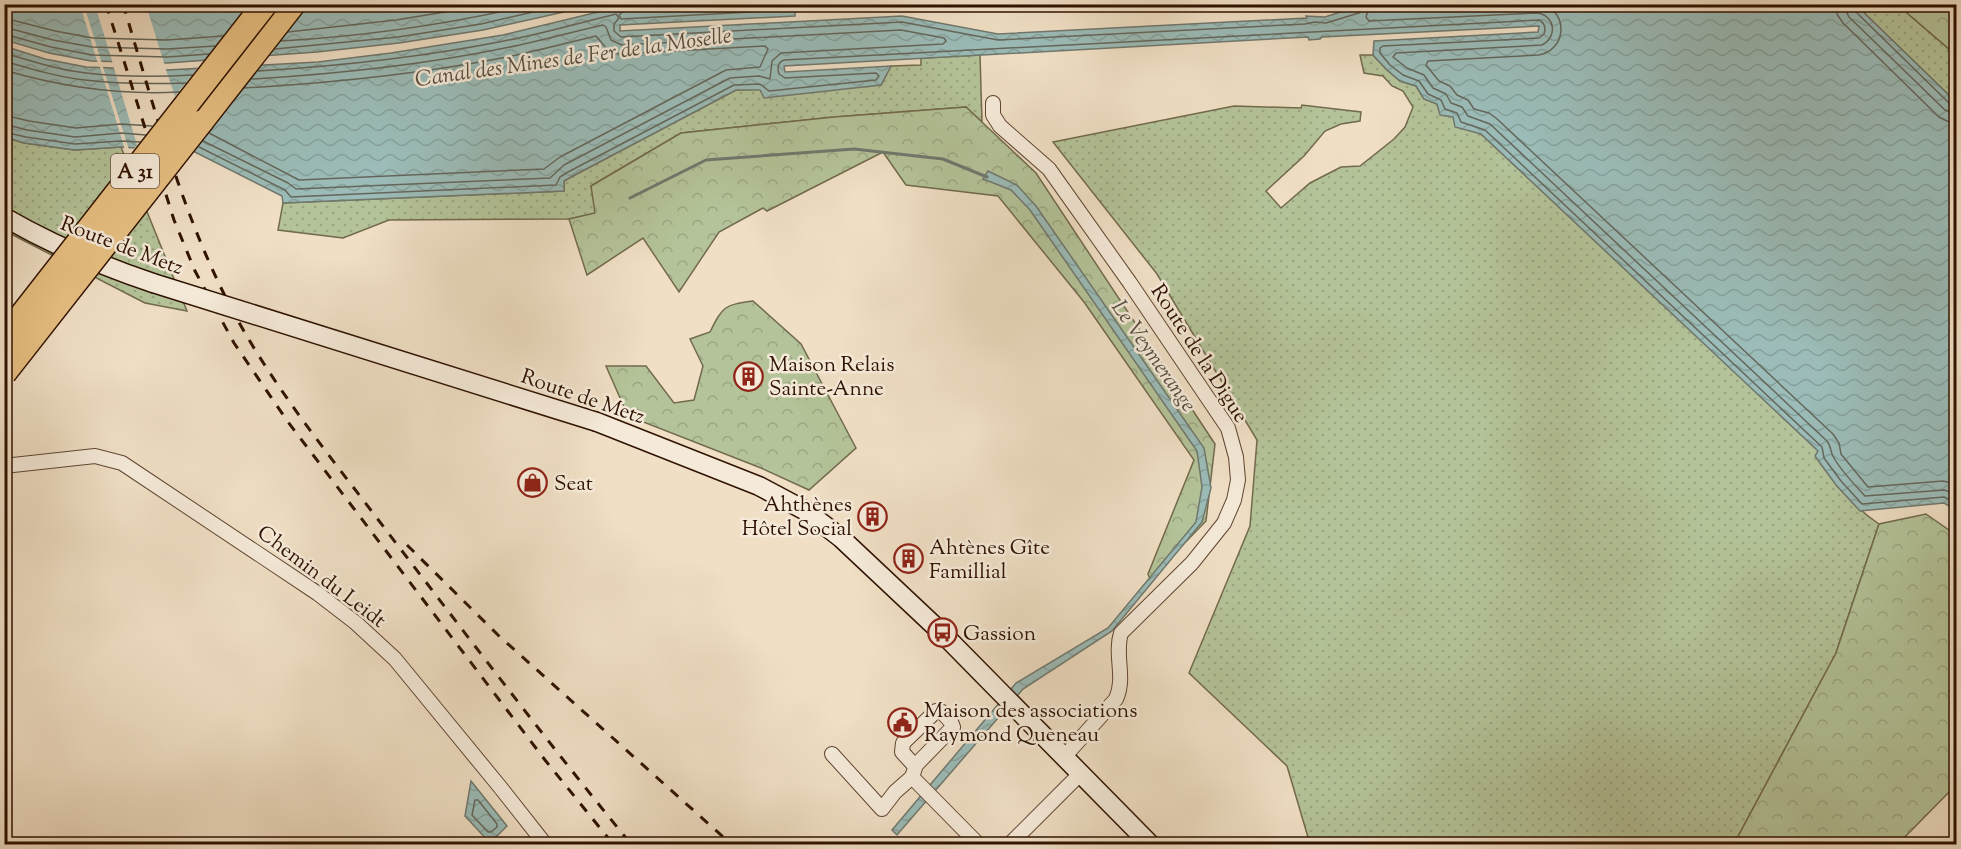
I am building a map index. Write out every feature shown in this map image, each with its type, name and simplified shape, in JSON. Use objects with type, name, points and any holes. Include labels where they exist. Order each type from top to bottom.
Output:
[{"type":"highway","name":"A 31","points":[[4,338],[265,4]]},
{"type":"highway","name":"A 31","points":[[4,373],[293,4]]},
{"type":"main road","name":"Route de Metz","points":[[4,217],[31,233],[124,273],[597,423],[732,475],[806,511],[849,544],[942,633],[1150,844]]},
{"type":"street","name":"Route de la Digue","points":[[993,103],[993,115],[1000,126],[1049,169],[1130,283],[1228,428],[1236,457],[1238,480],[1234,500],[1224,523],[1192,563],[1121,633],[1118,640],[1120,691],[1116,699],[1065,756]]},
{"type":"street","name":"Chemin du Leidt","points":[[4,466],[95,456],[111,459],[142,476],[317,593],[356,622],[395,659],[545,844]]},
{"type":"street","points":[[832,754],[882,809],[914,771],[923,788],[978,844]]},
{"type":"street","points":[[1010,844],[1081,773]]},
{"type":"green space","points":[[1856,5],[1908,5],[1907,13],[1956,55],[1956,102]]},
{"type":"green space","points":[[1908,5],[1956,5],[1956,55],[1907,13]]},
{"type":"green space","points":[[980,55],[982,122],[966,107],[834,117],[681,133],[591,186],[596,213],[569,219],[389,220],[343,238],[278,230],[283,203],[564,191],[564,181],[736,90],[881,85],[891,66],[921,65],[921,58]]},
{"type":"green space","points":[[1360,55],[1373,55],[1400,81],[1416,86],[1424,99],[1437,104],[1481,134],[1819,451],[1816,457],[1837,485],[1860,510],[1879,524],[1836,653],[1734,844],[1310,844],[1287,766],[1189,673],[1250,526],[1257,440],[1157,274],[1053,142],[1234,106],[1301,108],[1302,105],[1361,112],[1360,121],[1341,124],[1325,131],[1304,156],[1266,191],[1281,208],[1310,183],[1341,167],[1360,166],[1394,139],[1405,127],[1413,107],[1403,91],[1392,86],[1383,76],[1364,73]]},
{"type":"green space","points":[[966,107],[1036,173],[1215,444],[1206,521],[1150,579],[1148,574],[1194,460],[1084,302],[998,196],[906,185],[883,152],[767,211],[763,208],[719,232],[679,292],[643,238],[587,275],[569,219],[595,213],[591,186],[681,133],[834,117]]},
{"type":"green space","points":[[4,137],[24,143],[75,150],[121,147],[187,311],[145,303],[5,231]]},
{"type":"green space","points":[[753,301],[801,344],[856,448],[809,490],[761,468],[628,416],[606,366],[646,366],[674,403],[694,400],[703,366],[690,339],[710,332],[726,308]]},
{"type":"green space","points":[[1926,514],[1956,535],[1956,785],[1898,844],[1734,844],[1836,653],[1879,524]]},
{"type":"water","name":"Canal des Mines de Fer de la Moselle","points":[[631,4],[795,5],[795,16],[620,25],[620,31],[902,16],[998,34],[1307,18],[1306,16],[1325,17],[1365,4],[1856,5],[1956,102],[1956,510],[1944,503],[1860,511],[1836,485],[1815,456],[1818,451],[1481,134],[1455,127],[1453,117],[1440,115],[1437,104],[1424,99],[1416,86],[1400,81],[1373,55],[1374,41],[1538,32],[1539,26],[1322,37],[1309,40],[1308,37],[784,66],[785,72],[891,66],[881,85],[764,98],[760,90],[736,90],[564,181],[564,191],[283,203],[282,196],[195,152],[121,147],[75,150],[24,143],[5,137],[4,46],[45,59],[86,67],[167,70],[318,62],[503,35]]},
{"type":"water","points":[[4,5],[595,5],[483,30],[399,43],[317,52],[167,63],[91,61],[49,53],[5,40]]},
{"type":"water","points":[[988,171],[1017,185],[1036,206],[1204,448],[1211,488],[1202,522],[1112,631],[1023,689],[897,835],[892,830],[1016,683],[1108,628],[1196,522],[1202,487],[1197,451],[1030,210],[1011,190],[983,179]]},
{"type":"water","points":[[471,781],[507,826],[490,843],[465,816]]},
{"type":"pier","points":[[80,5],[84,5],[102,64],[98,64]]},
{"type":"pier","points":[[95,5],[146,5],[165,66],[113,64]]},
{"type":"pier","points":[[232,63],[194,152],[190,154],[133,150],[137,145],[113,65],[165,67],[175,96],[200,65]]},
{"type":"pier","points":[[99,64],[102,64],[129,150],[125,150]]},
{"type":"waterway","name":"Le Veymerange","points":[[630,198],[706,160],[854,149],[943,159],[987,177]]},
{"type":"railway","points":[[106,4],[174,220],[195,271],[234,343],[288,422],[545,760],[613,844]]},
{"type":"railway","points":[[123,4],[180,189],[209,261],[242,328],[301,418],[539,729],[631,844]]},
{"type":"railway","points":[[407,545],[498,635],[731,844]]},
{"type":"place","name":"Maison Relais Sainte-Anne","points":[[748,376]]},
{"type":"place","name":"Seat","points":[[533,483]]},
{"type":"place","name":"Ahthènes Hôtel Social","points":[[873,516]]},
{"type":"place","name":"Ahtènes Gîte Famillial","points":[[908,559]]},
{"type":"place","name":"Gassion","points":[[942,633]]},
{"type":"place","name":"Maison des associations Raymond Queneau","points":[[903,722]]}]
